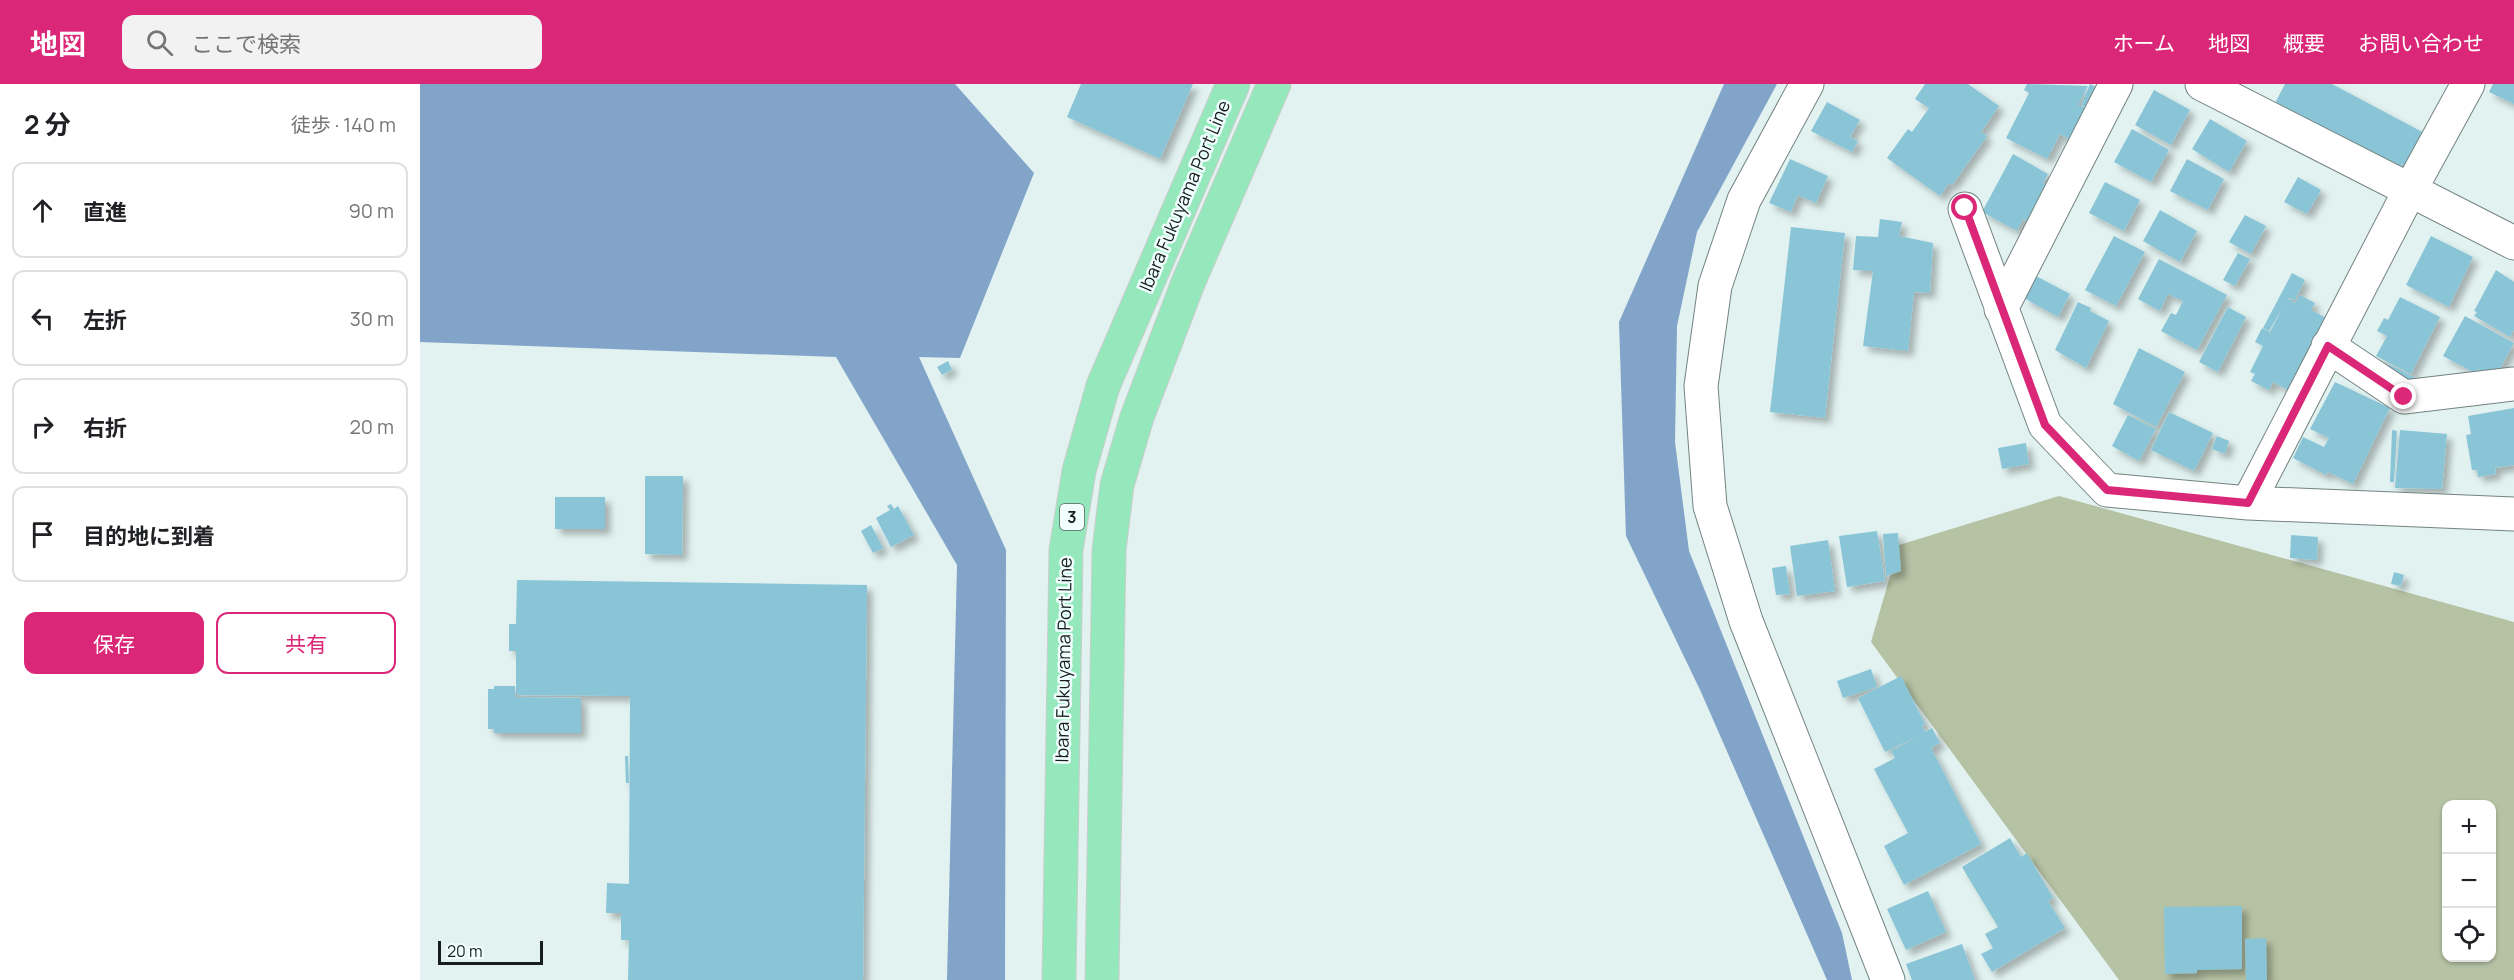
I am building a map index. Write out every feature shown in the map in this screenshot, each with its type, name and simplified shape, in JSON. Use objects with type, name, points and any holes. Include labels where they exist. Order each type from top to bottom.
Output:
[{"type":"main road","name":"Ibara Fukuyama Port Line","points":[[1059,980],[1066,550],[1079,471],[1103,386],[1233,84]]},
{"type":"main road","name":"Ibara Fukuyama Port Line","points":[[1102,980],[1109,550],[1117,485],[1137,417],[1188,284],[1274,84]]},
{"type":"street","points":[[1807,84],[1744,200],[1715,286],[1701,386],[1710,506],[1746,621],[1888,980]]},
{"type":"street","points":[[2001,309],[2116,84]]},
{"type":"street","points":[[2202,84],[2514,243]]},
{"type":"street","points":[[2248,503],[2328,346],[2468,84]]},
{"type":"street","points":[[1965,208],[2045,425],[2107,490],[2248,503],[2514,514]]},
{"type":"street","points":[[2328,346],[2404,397],[2514,384]]},
{"type":"green space","points":[[2059,496],[2514,622],[2514,980],[2119,980],[1871,642],[1899,545]]},
{"type":"water","points":[[420,84],[955,84],[1034,173],[960,358],[919,357],[1006,550],[1005,980],[947,980],[957,565],[836,357],[420,342]]},
{"type":"water","points":[[1724,84],[1777,84],[1697,232],[1677,326],[1675,442],[1689,551],[1842,933],[1852,980],[1827,980],[1701,692],[1626,536],[1619,322]]},
{"type":"building","points":[[1081,84],[1193,84],[1160,159],[1067,117]]},
{"type":"building","points":[[1925,84],[1968,84],[1999,106],[1981,132],[1987,136],[1952,185],[1949,183],[1940,196],[1887,158],[1908,129],[1912,132],[1929,108],[1915,99]]},
{"type":"building","points":[[2027,84],[2088,86],[2078,105],[2085,108],[2069,139],[2060,134],[2047,159],[2006,138],[2029,93],[2024,90]]},
{"type":"building","points":[[2090,84],[2100,89],[2086,107],[2081,105]]},
{"type":"building","points":[[2285,84],[2332,84],[2426,134],[2408,168],[2402,164],[2396,176],[2272,109]]},
{"type":"building","points":[[2493,84],[2514,84],[2514,104],[2489,92]]},
{"type":"building","points":[[2154,90],[2190,110],[2171,145],[2135,125]]},
{"type":"building","points":[[1827,102],[1860,120],[1850,137],[1858,141],[1852,152],[1811,131]]},
{"type":"building","points":[[2210,119],[2247,141],[2229,172],[2192,149]]},
{"type":"building","points":[[2132,129],[2169,150],[2151,182],[2114,162]]},
{"type":"building","points":[[2013,154],[2048,174],[2043,183],[2049,187],[2030,223],[2023,219],[2017,231],[1982,212]]},
{"type":"building","points":[[1790,159],[1828,176],[1816,203],[1798,195],[1791,212],[1769,203]]},
{"type":"building","points":[[2187,159],[2224,179],[2208,210],[2170,191]]},
{"type":"building","points":[[2298,177],[2321,190],[2307,214],[2284,202]]},
{"type":"building","points":[[2105,182],[2140,200],[2124,231],[2089,213]]},
{"type":"building","points":[[2160,210],[2197,231],[2180,262],[2143,241]]},
{"type":"building","points":[[2245,215],[2266,226],[2251,254],[2229,242]]},
{"type":"building","points":[[1880,219],[1902,222],[1899,236],[1933,243],[1930,293],[1914,292],[1908,351],[1863,346],[1873,271],[1853,270],[1856,236],[1878,237]]},
{"type":"building","points":[[1791,227],[1845,233],[1825,418],[1770,412]]},
{"type":"building","points":[[2114,236],[2145,252],[2116,306],[2085,290]]},
{"type":"building","points":[[2431,236],[2473,257],[2449,307],[2406,285]]},
{"type":"building","points":[[2238,253],[2250,259],[2235,286],[2223,280]]},
{"type":"building","points":[[2159,259],[2227,295],[2197,350],[2161,331],[2171,313],[2176,315],[2183,301],[2168,294],[2160,311],[2138,299]]},
{"type":"building","points":[[2496,270],[2514,282],[2514,330],[2510,337],[2474,316],[2477,312],[2474,311]]},
{"type":"building","points":[[2292,273],[2305,280],[2295,300],[2287,298],[2295,303],[2300,295],[2315,303],[2311,310],[2328,319],[2290,391],[2273,382],[2269,390],[2251,381],[2255,374],[2250,372],[2263,346],[2255,342],[2262,328],[2270,332],[2283,307],[2269,331],[2263,328]]},
{"type":"building","points":[[2036,276],[2070,294],[2058,317],[2024,298]]},
{"type":"building","points":[[2400,297],[2440,317],[2411,374],[2376,356],[2387,336],[2377,331],[2384,318],[2388,320]]},
{"type":"building","points":[[2078,302],[2109,321],[2086,368],[2055,350]]},
{"type":"building","points":[[2228,307],[2246,317],[2218,372],[2199,362]]},
{"type":"building","points":[[2465,316],[2514,343],[2495,378],[2478,369],[2475,373],[2443,356]]},
{"type":"building","points":[[2139,348],[2185,372],[2156,427],[2113,404]]},
{"type":"building","points":[[948,361],[952,370],[942,375],[937,367]]},
{"type":"building","points":[[2388,364],[2414,377],[2409,385],[2384,372]]},
{"type":"building","points":[[2335,382],[2390,408],[2353,484],[2328,472],[2326,475],[2293,458],[2303,437],[2324,447],[2329,438],[2310,429]]},
{"type":"building","points":[[2514,408],[2514,465],[2495,468],[2496,474],[2478,477],[2477,470],[2472,470],[2466,435],[2471,434],[2468,416]]},
{"type":"building","points":[[2169,412],[2213,433],[2194,471],[2151,450]]},
{"type":"building","points":[[2128,415],[2156,429],[2139,461],[2112,446]]},
{"type":"building","points":[[2392,430],[2397,431],[2394,482],[2390,482]]},
{"type":"building","points":[[2400,430],[2447,434],[2442,489],[2395,488]]},
{"type":"building","points":[[2217,436],[2229,441],[2225,454],[2212,449]]},
{"type":"building","points":[[2026,443],[2029,464],[2002,469],[1998,448]]},
{"type":"building","points":[[645,476],[683,476],[682,555],[645,554]]},
{"type":"building","points":[[555,497],[605,497],[605,529],[555,529]]},
{"type":"building","points":[[891,504],[894,509],[898,506],[914,535],[891,547],[876,518],[890,510],[887,506]]},
{"type":"building","points":[[871,525],[883,548],[873,553],[861,531]]},
{"type":"building","points":[[1877,531],[1885,581],[1847,587],[1839,536]]},
{"type":"building","points":[[1898,533],[1901,571],[1886,576],[1883,534]]},
{"type":"building","points":[[2291,535],[2318,537],[2317,560],[2290,558]]},
{"type":"building","points":[[1828,540],[1835,591],[1797,596],[1790,546]]},
{"type":"building","points":[[1786,566],[1790,594],[1776,595],[1772,568]]},
{"type":"building","points":[[2394,572],[2404,575],[2401,586],[2391,584]]},
{"type":"building","points":[[517,580],[867,585],[863,980],[628,980],[629,940],[621,940],[621,913],[606,913],[607,883],[629,884],[630,696],[516,695],[516,651],[509,651],[509,624],[516,624]]},
{"type":"building","points":[[1871,669],[1877,687],[1843,698],[1837,681]]},
{"type":"building","points":[[1901,676],[1925,724],[1922,726],[1925,732],[1932,728],[1940,743],[1931,748],[1981,844],[1904,885],[1884,846],[1908,833],[1874,769],[1895,758],[1891,751],[1920,735],[1885,752],[1858,698]]},
{"type":"building","points":[[494,686],[515,686],[515,697],[581,698],[581,733],[494,733],[494,729],[488,729],[488,689],[494,689]]},
{"type":"building","points":[[625,756],[628,756],[629,783],[626,783]]},
{"type":"building","points":[[2010,838],[2021,857],[2027,853],[2053,898],[2048,901],[2065,928],[1992,972],[1981,954],[1993,948],[1985,934],[1998,927],[1962,867]]},
{"type":"building","points":[[1928,891],[1946,932],[1906,950],[1887,909]]},
{"type":"building","points":[[2242,906],[2242,969],[2197,970],[2197,973],[2165,974],[2164,907]]},
{"type":"building","points":[[2266,938],[2267,980],[2246,980],[2245,939]]},
{"type":"building","points":[[1962,944],[1975,980],[1912,980],[1906,964]]},
{"type":"route","points":[[1965,208],[2045,425],[2107,490],[2248,503],[2328,346],[2404,397]]}]
